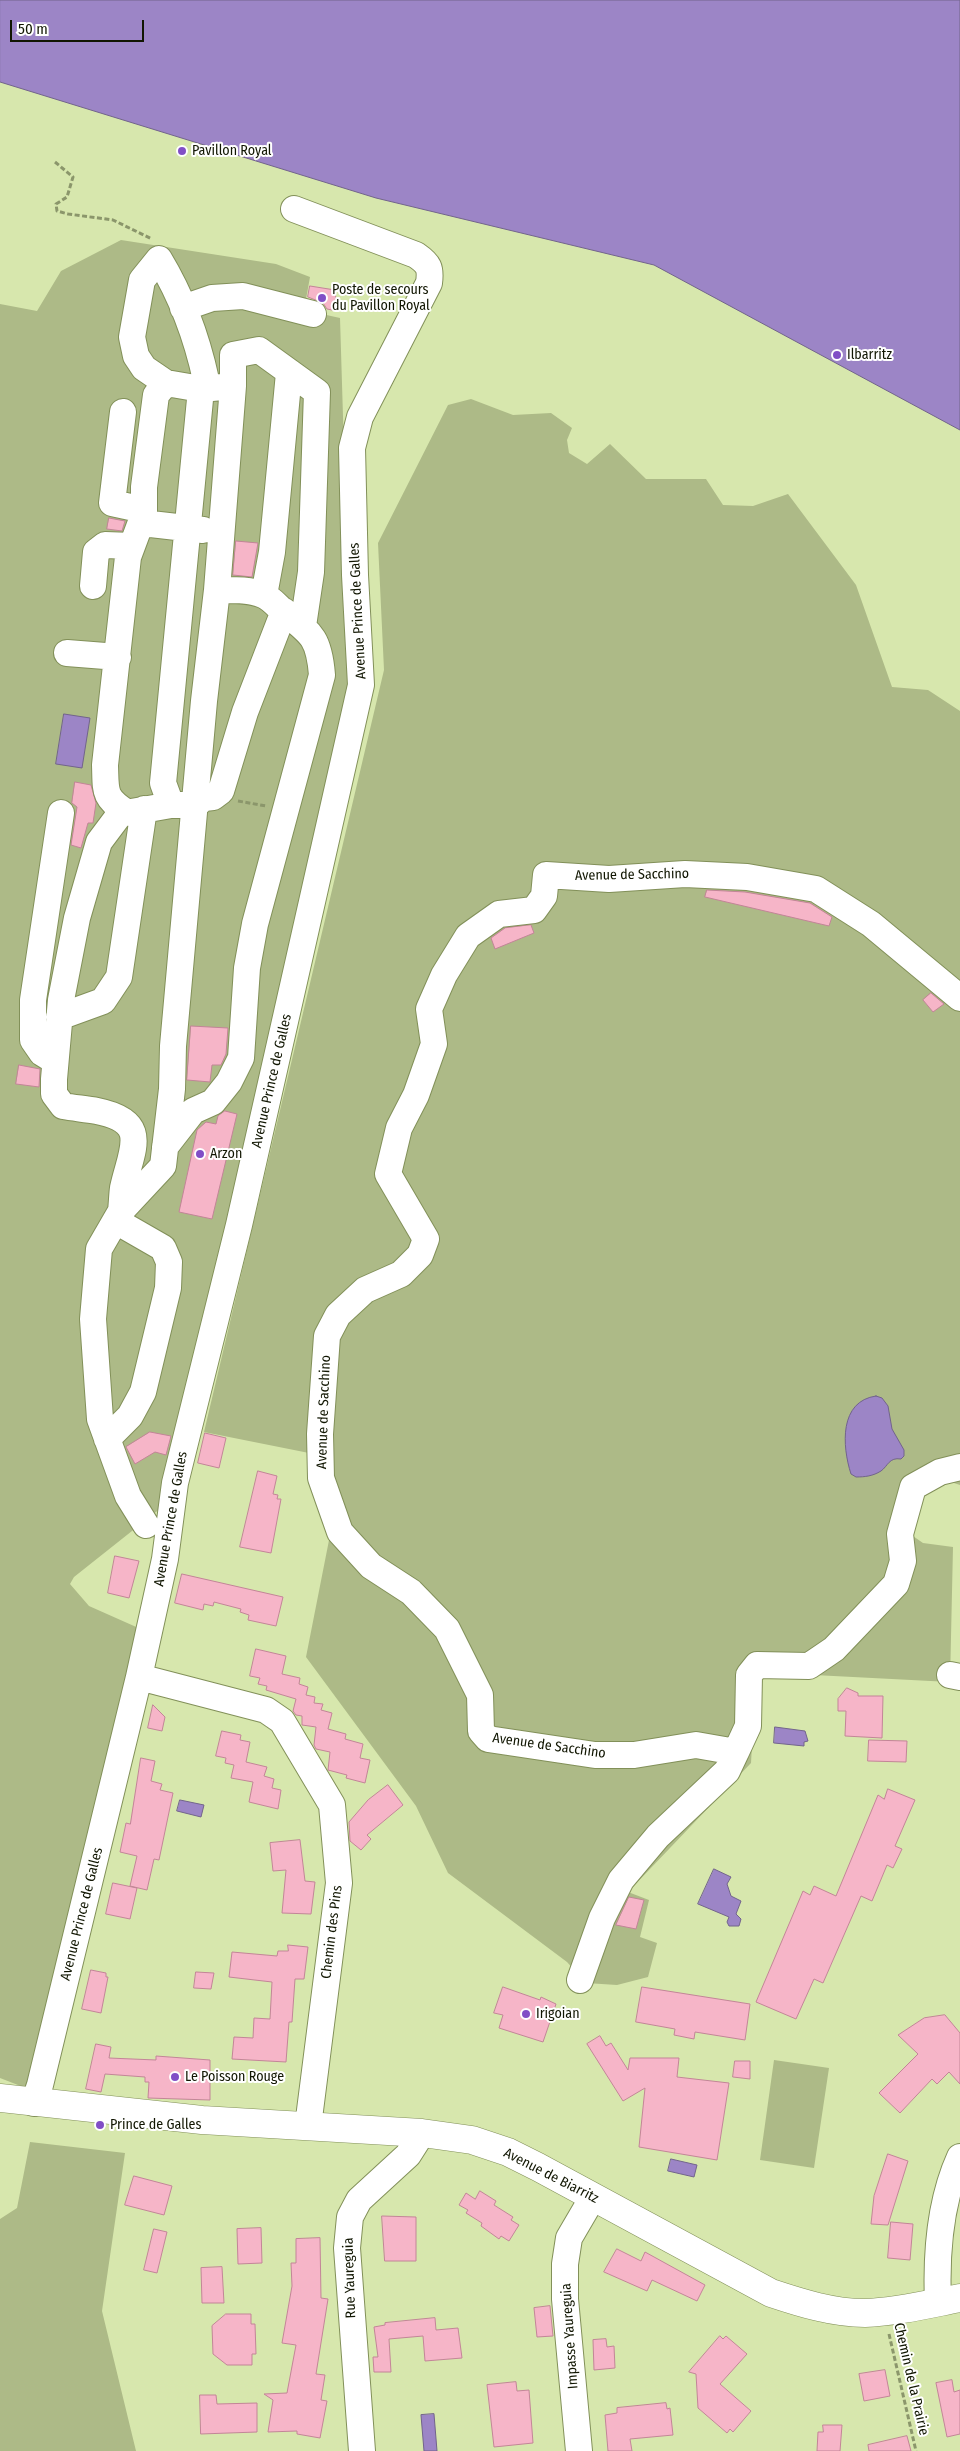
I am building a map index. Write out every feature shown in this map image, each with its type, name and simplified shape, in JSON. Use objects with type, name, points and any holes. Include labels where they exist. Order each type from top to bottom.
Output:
[{"type":"main road","name":"Avenue de Biarritz","points":[[0,2098],[202,2120],[422,2133],[456,2137],[508,2152],[771,2293],[832,2310],[864,2313],[949,2300]]},
{"type":"street","name":"Avenue Prince de Galles","points":[[34,2103],[40,2085],[138,1677],[165,1559],[175,1482],[239,1225],[361,685],[355,575],[352,448],[360,417],[423,297],[429,283],[431,270],[427,262],[416,255],[294,209]]},
{"type":"street","points":[[193,802],[163,783],[201,389],[206,380],[200,354],[183,308],[172,280],[159,260],[142,280],[132,338],[136,356],[144,368],[166,383],[201,389],[233,386]]},
{"type":"street","points":[[183,308],[212,298],[243,296],[313,314]]},
{"type":"street","points":[[118,1216],[135,1142],[134,1133],[129,1125],[117,1117],[97,1111],[63,1106],[54,1094],[59,1018],[77,918],[99,842],[120,814],[193,802],[221,791],[246,712],[284,611],[311,572],[317,392],[259,350],[233,355],[233,386],[217,590],[193,802],[173,1046],[172,1085],[163,1166],[118,1216],[99,1249],[93,1319],[100,1419],[128,1496],[165,1559]]},
{"type":"street","points":[[284,611],[272,552],[289,373]]},
{"type":"street","points":[[135,811],[110,802],[106,788],[105,765],[128,557],[139,527],[156,395],[166,383]]},
{"type":"street","points":[[123,412],[112,503],[135,508],[139,527]]},
{"type":"street","points":[[93,586],[96,552],[105,545],[139,527],[187,527],[221,534]]},
{"type":"street","points":[[165,1148],[193,1111],[213,1102],[229,1082],[242,1058],[247,968],[253,933],[322,675],[320,656],[315,640],[284,611],[245,591],[217,590]]},
{"type":"street","points":[[68,653],[118,657]]},
{"type":"street","points":[[59,1018],[103,1001],[120,977],[135,811]]},
{"type":"street","points":[[55,1061],[42,1053],[33,1040],[33,1000],[61,813]]},
{"type":"street","name":"Avenue de Sacchino","points":[[736,1752],[696,1745],[634,1755],[595,1755],[488,1739],[481,1731],[480,1695],[447,1629],[411,1592],[371,1566],[340,1532],[321,1478],[320,1434],[327,1336],[338,1315],[365,1290],[401,1274],[420,1255],[426,1238],[388,1174],[399,1128],[416,1095],[434,1044],[429,1009],[444,975],[468,936],[499,914],[534,910],[544,896],[546,875],[609,878],[685,874],[747,877],[816,889],[871,924],[960,998]]},
{"type":"street","points":[[172,1085],[193,1111]]},
{"type":"street","points":[[107,1439],[130,1416],[143,1392],[168,1288],[169,1262],[163,1248],[118,1216]]},
{"type":"street","points":[[580,1980],[602,1918],[621,1880],[658,1836],[727,1771],[748,1726],[749,1675],[757,1665],[809,1666],[834,1649],[896,1584],[903,1561],[900,1534],[913,1487],[940,1472],[960,1467]]},
{"type":"street","name":"Chemin des Pins","points":[[138,1677],[266,1710],[282,1722],[332,1805],[339,1883],[308,2126]]},
{"type":"street","name":"Rue Yaureguia","points":[[362,2451],[347,2248],[350,2217],[359,2200],[408,2156],[422,2133]]},
{"type":"street","points":[[949,2300],[943,2216],[950,2179],[960,2157]]},
{"type":"street","name":"Impasse Yaureguia","points":[[579,2451],[565,2300],[566,2264],[569,2238],[592,2198]]},
{"type":"path","points":[[55,162],[73,177],[67,197],[56,204],[57,211],[114,220],[154,240],[159,260]]},
{"type":"path","points":[[193,802],[286,810]]},
{"type":"path","name":"Chemin de la Prairie","points":[[883,2311],[916,2451]]},
{"type":"green space","points":[[121,240],[276,264],[310,277],[304,310],[340,318],[351,680],[166,1504],[74,1577],[70,1584],[89,1606],[143,1630],[36,2092],[0,2078],[0,304],[37,311],[61,271]]},
{"type":"green space","points":[[471,399],[513,415],[551,413],[572,428],[567,440],[569,453],[587,464],[610,444],[646,479],[706,479],[723,505],[753,506],[788,494],[856,585],[892,687],[928,690],[960,711],[960,1485],[948,1481],[928,1482],[910,1534],[923,1543],[953,1547],[950,1682],[756,1672],[751,1763],[628,1892],[649,1900],[640,1937],[657,1943],[648,1977],[617,1985],[586,1983],[567,1962],[448,1873],[416,1806],[306,1657],[331,1530],[309,1453],[204,1432],[384,670],[378,543],[448,405]]},
{"type":"green space","points":[[774,2060],[829,2068],[814,2168],[760,2160]]},
{"type":"green space","points":[[30,2142],[125,2153],[102,2311],[136,2451],[0,2451],[0,2219],[17,2208]]},
{"type":"shaded area","points":[[0,0],[960,0],[960,430],[654,265],[376,198],[0,82]]},
{"type":"shaded area","points":[[64,714],[90,718],[82,768],[56,764]]},
{"type":"shaded area","points":[[876,1396],[882,1398],[888,1406],[892,1429],[904,1450],[904,1456],[901,1459],[894,1459],[875,1474],[856,1477],[851,1474],[848,1463],[845,1438],[846,1426],[849,1415],[855,1406],[864,1400]]},
{"type":"shaded area","points":[[775,1727],[805,1731],[808,1741],[804,1742],[804,1746],[774,1743]]},
{"type":"shaded area","points":[[180,1800],[204,1805],[201,1817],[177,1811]]},
{"type":"shaded area","points":[[714,1869],[731,1877],[727,1884],[731,1896],[741,1901],[736,1914],[741,1919],[739,1926],[729,1926],[727,1922],[729,1917],[698,1904]]},
{"type":"shaded area","points":[[671,2159],[697,2165],[694,2177],[668,2171]]},
{"type":"shaded area","points":[[434,2414],[437,2451],[424,2451],[421,2415]]},
{"type":"building","name":"Poste de secours du Pavillon Royal","points":[[310,286],[335,290],[337,311],[327,309],[323,303],[308,297]]},
{"type":"building","points":[[109,518],[125,521],[122,531],[107,529]]},
{"type":"building","points":[[236,541],[258,543],[252,577],[233,575]]},
{"type":"building","points":[[75,782],[91,785],[96,803],[93,823],[88,823],[81,848],[71,845],[77,807],[72,803]]},
{"type":"building","points":[[707,890],[745,892],[810,903],[832,917],[829,926],[705,897]]},
{"type":"building","points":[[531,925],[534,933],[495,949],[491,938],[505,928]]},
{"type":"building","points":[[931,993],[944,1004],[933,1012],[923,1000]]},
{"type":"building","points":[[191,1026],[228,1028],[226,1054],[221,1065],[212,1065],[210,1082],[187,1080]]},
{"type":"building","points":[[19,1065],[40,1069],[39,1087],[16,1084]]},
{"type":"building","points":[[225,1111],[237,1114],[212,1219],[179,1212],[197,1130],[206,1122],[216,1124],[218,1116]]},
{"type":"building","points":[[150,1432],[171,1436],[166,1455],[155,1452],[135,1464],[126,1447]]},
{"type":"building","points":[[205,1433],[226,1438],[219,1468],[198,1463]]},
{"type":"building","points":[[258,1471],[277,1476],[273,1494],[278,1495],[277,1499],[281,1499],[271,1553],[240,1547]]},
{"type":"building","points":[[115,1556],[139,1561],[129,1598],[108,1593]]},
{"type":"building","points":[[182,1574],[283,1597],[276,1626],[248,1620],[249,1615],[240,1612],[241,1609],[214,1602],[213,1606],[204,1604],[203,1610],[175,1603]]},
{"type":"building","points":[[256,1649],[286,1656],[282,1674],[300,1678],[299,1684],[308,1687],[306,1695],[315,1697],[314,1703],[323,1704],[321,1710],[332,1713],[328,1729],[346,1734],[345,1739],[363,1744],[360,1758],[370,1760],[365,1783],[346,1778],[347,1775],[328,1770],[330,1752],[316,1749],[314,1745],[316,1727],[302,1725],[302,1716],[296,1715],[293,1711],[296,1699],[266,1690],[267,1686],[258,1684],[260,1678],[250,1676]]},
{"type":"building","points":[[847,1688],[858,1693],[858,1696],[883,1696],[882,1738],[845,1736],[846,1711],[838,1711],[838,1699]]},
{"type":"building","points":[[153,1705],[165,1717],[162,1731],[148,1728]]},
{"type":"building","points":[[222,1731],[241,1735],[240,1740],[250,1742],[246,1762],[267,1767],[264,1776],[274,1779],[272,1788],[281,1790],[278,1809],[249,1802],[253,1782],[231,1778],[234,1765],[225,1763],[226,1758],[216,1756]]},
{"type":"building","points":[[869,1740],[907,1741],[906,1762],[868,1761]]},
{"type":"building","points":[[141,1758],[155,1761],[151,1781],[162,1784],[160,1790],[173,1793],[159,1860],[154,1859],[147,1890],[130,1886],[137,1856],[120,1852],[126,1823],[130,1824]]},
{"type":"building","points":[[388,1785],[403,1805],[367,1835],[371,1839],[361,1850],[350,1841],[349,1822],[368,1800]]},
{"type":"building","points":[[888,1789],[915,1800],[895,1846],[902,1849],[893,1868],[887,1865],[872,1901],[861,1896],[823,1983],[814,1979],[796,2019],[756,2002],[803,1891],[810,1895],[814,1886],[836,1896],[878,1795],[884,1799]]},
{"type":"building","points":[[300,1840],[305,1881],[315,1882],[311,1914],[282,1913],[286,1870],[273,1871],[270,1843]]},
{"type":"building","points":[[113,1883],[137,1888],[130,1919],[106,1914]]},
{"type":"building","points":[[629,1897],[644,1900],[636,1929],[616,1925]]},
{"type":"building","points":[[288,1945],[308,1947],[304,1979],[295,1979],[292,2022],[289,2022],[286,2062],[232,2059],[234,2037],[253,2038],[254,2018],[270,2019],[272,1982],[229,1977],[232,1952],[277,1956],[278,1951],[288,1951]]},
{"type":"building","points":[[91,1970],[106,1973],[106,1977],[108,1977],[101,2013],[82,2009]]},
{"type":"building","points":[[196,1972],[214,1973],[211,1989],[194,1988]]},
{"type":"building","name":"Irigoian","points":[[503,1987],[540,2000],[541,1997],[556,2004],[543,2042],[499,2028],[503,2015],[494,2013]]},
{"type":"building","points":[[642,1987],[750,2004],[745,2040],[695,2032],[694,2039],[674,2035],[675,2029],[636,2022]]},
{"type":"building","points":[[945,2015],[960,2033],[960,2084],[949,2072],[937,2084],[932,2079],[900,2113],[879,2093],[918,2054],[898,2035],[924,2018]]},
{"type":"building","points":[[600,2036],[606,2046],[611,2043],[628,2070],[630,2058],[679,2058],[677,2077],[729,2083],[717,2160],[639,2147],[645,2088],[623,2101],[587,2044]]},
{"type":"building","points":[[96,2044],[111,2047],[109,2058],[156,2060],[156,2056],[210,2060],[210,2100],[148,2098],[149,2082],[145,2082],[145,2077],[105,2074],[101,2092],[86,2089]]},
{"type":"building","points":[[735,2061],[750,2061],[750,2079],[733,2077]]},
{"type":"building","points":[[888,2154],[908,2161],[888,2225],[871,2224],[874,2196]]},
{"type":"building","points":[[134,2176],[172,2186],[164,2215],[125,2205]]},
{"type":"building","points":[[480,2191],[496,2201],[494,2205],[513,2217],[511,2220],[519,2225],[509,2241],[501,2236],[499,2239],[481,2226],[482,2223],[466,2213],[468,2210],[459,2205],[466,2193],[475,2199]]},
{"type":"building","points":[[382,2216],[416,2217],[416,2261],[385,2261]]},
{"type":"building","points":[[891,2222],[913,2224],[910,2260],[888,2258]]},
{"type":"building","points":[[261,2228],[262,2263],[238,2264],[237,2229]]},
{"type":"building","points":[[154,2229],[167,2232],[157,2273],[144,2270]]},
{"type":"building","points":[[320,2238],[321,2298],[328,2299],[316,2374],[325,2375],[321,2400],[327,2401],[320,2438],[297,2434],[297,2431],[268,2432],[273,2400],[264,2394],[287,2393],[296,2345],[282,2343],[292,2286],[291,2263],[296,2263],[296,2239]]},
{"type":"building","points":[[617,2249],[641,2261],[645,2252],[705,2285],[697,2301],[652,2280],[647,2291],[604,2272]]},
{"type":"building","points":[[222,2267],[224,2303],[202,2303],[201,2268]]},
{"type":"building","points":[[550,2306],[553,2336],[537,2337],[534,2308]]},
{"type":"building","points":[[226,2314],[251,2314],[251,2324],[255,2324],[256,2354],[252,2354],[252,2365],[227,2365],[213,2354],[212,2326]]},
{"type":"building","points":[[435,2318],[436,2330],[458,2328],[462,2358],[425,2361],[423,2336],[389,2339],[391,2372],[374,2372],[373,2357],[378,2357],[374,2327],[385,2325],[385,2323]]},
{"type":"building","points":[[720,2336],[723,2339],[726,2336],[747,2354],[720,2384],[751,2411],[733,2432],[730,2429],[727,2433],[698,2408],[696,2374],[689,2372]]},
{"type":"building","points":[[606,2339],[607,2347],[614,2346],[615,2368],[594,2370],[593,2340]]},
{"type":"building","points":[[885,2370],[890,2396],[864,2401],[859,2374]]},
{"type":"building","points":[[952,2380],[954,2392],[960,2390],[960,2434],[947,2437],[936,2383]]},
{"type":"building","points":[[516,2382],[517,2391],[529,2390],[533,2443],[494,2447],[487,2385]]},
{"type":"building","points":[[200,2395],[216,2395],[217,2404],[257,2403],[257,2432],[201,2434]]},
{"type":"building","points":[[666,2403],[667,2409],[670,2408],[673,2435],[630,2439],[632,2451],[608,2451],[605,2415],[617,2413],[617,2408]]},
{"type":"building","points":[[823,2425],[842,2425],[840,2451],[817,2451],[818,2432],[823,2432]]},
{"type":"building","points":[[907,2436],[911,2451],[869,2451],[868,2445]]},
{"type":"place","name":"Pavillon Royal","points":[[182,151]]},
{"type":"place","name":"Poste de secours du Pavillon Royal","points":[[322,298]]},
{"type":"place","name":"Ilbarritz","points":[[837,355]]},
{"type":"place","name":"Arzon","points":[[200,1154]]},
{"type":"place","name":"Irigoian","points":[[526,2014]]},
{"type":"place","name":"Le Poisson Rouge","points":[[175,2077]]},
{"type":"place","name":"Prince de Galles","points":[[100,2125]]}]
